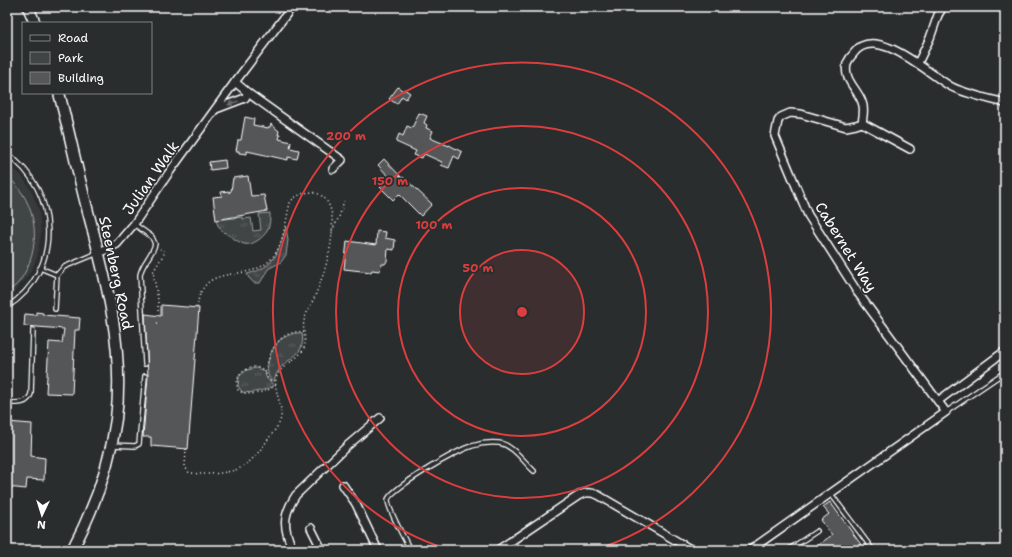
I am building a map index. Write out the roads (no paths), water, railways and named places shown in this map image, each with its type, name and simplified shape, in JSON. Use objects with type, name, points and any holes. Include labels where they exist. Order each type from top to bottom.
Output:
[{"type":"main road","points":[[28,7],[36,22]]},
{"type":"main road","name":"Steenberg Road","points":[[59,94],[110,303],[117,359],[116,418],[112,444],[97,498],[72,550]]},
{"type":"street","name":"Julian Walk","points":[[99,253],[116,244],[134,224],[168,174],[292,7]]},
{"type":"street","points":[[918,63],[930,38],[938,15],[943,7]]},
{"type":"street","points":[[910,149],[862,123],[864,110],[863,102],[850,83],[846,68],[856,50],[862,46],[876,44],[901,53],[918,63],[950,86],[1005,103]]},
{"type":"street","points":[[235,82],[248,93],[342,160],[333,169]]},
{"type":"street","points":[[216,109],[245,98],[248,93]]},
{"type":"street","name":"Cabernet Way","points":[[862,123],[856,126],[846,127],[801,114],[790,113],[778,121],[775,136],[808,215],[858,293],[946,412]]},
{"type":"street","points":[[938,401],[1005,351]]},
{"type":"street","points":[[750,550],[946,412]]},
{"type":"street","points":[[293,550],[286,532],[285,517],[287,510],[296,495],[347,446],[380,418]]},
{"type":"street","points":[[343,485],[356,504],[378,550]]},
{"type":"street","points":[[498,550],[578,496],[589,493],[598,495],[692,550]]},
{"type":"street","points":[[311,528],[322,550]]},
{"type":"lane","points":[[7,154],[28,173],[40,192],[47,217],[48,241],[40,268],[34,280],[24,293],[7,307]]},
{"type":"lane","points":[[134,224],[152,237],[155,244],[140,275],[145,364]]},
{"type":"lane","points":[[55,309],[58,275],[64,267],[99,253]]},
{"type":"lane","points":[[40,268],[58,275]]},
{"type":"lane","points":[[7,402],[22,403],[30,398],[33,330]]},
{"type":"lane","points":[[946,412],[1005,372]]},
{"type":"lane","points":[[112,444],[135,446],[139,444],[145,376]]},
{"type":"lane","points":[[410,550],[390,511],[388,498],[389,495],[396,489],[436,463],[470,446],[486,442],[500,443],[509,447],[534,471]]},
{"type":"lane","points":[[831,494],[873,550]]},
{"type":"lane","points":[[788,550],[816,531]]}]
